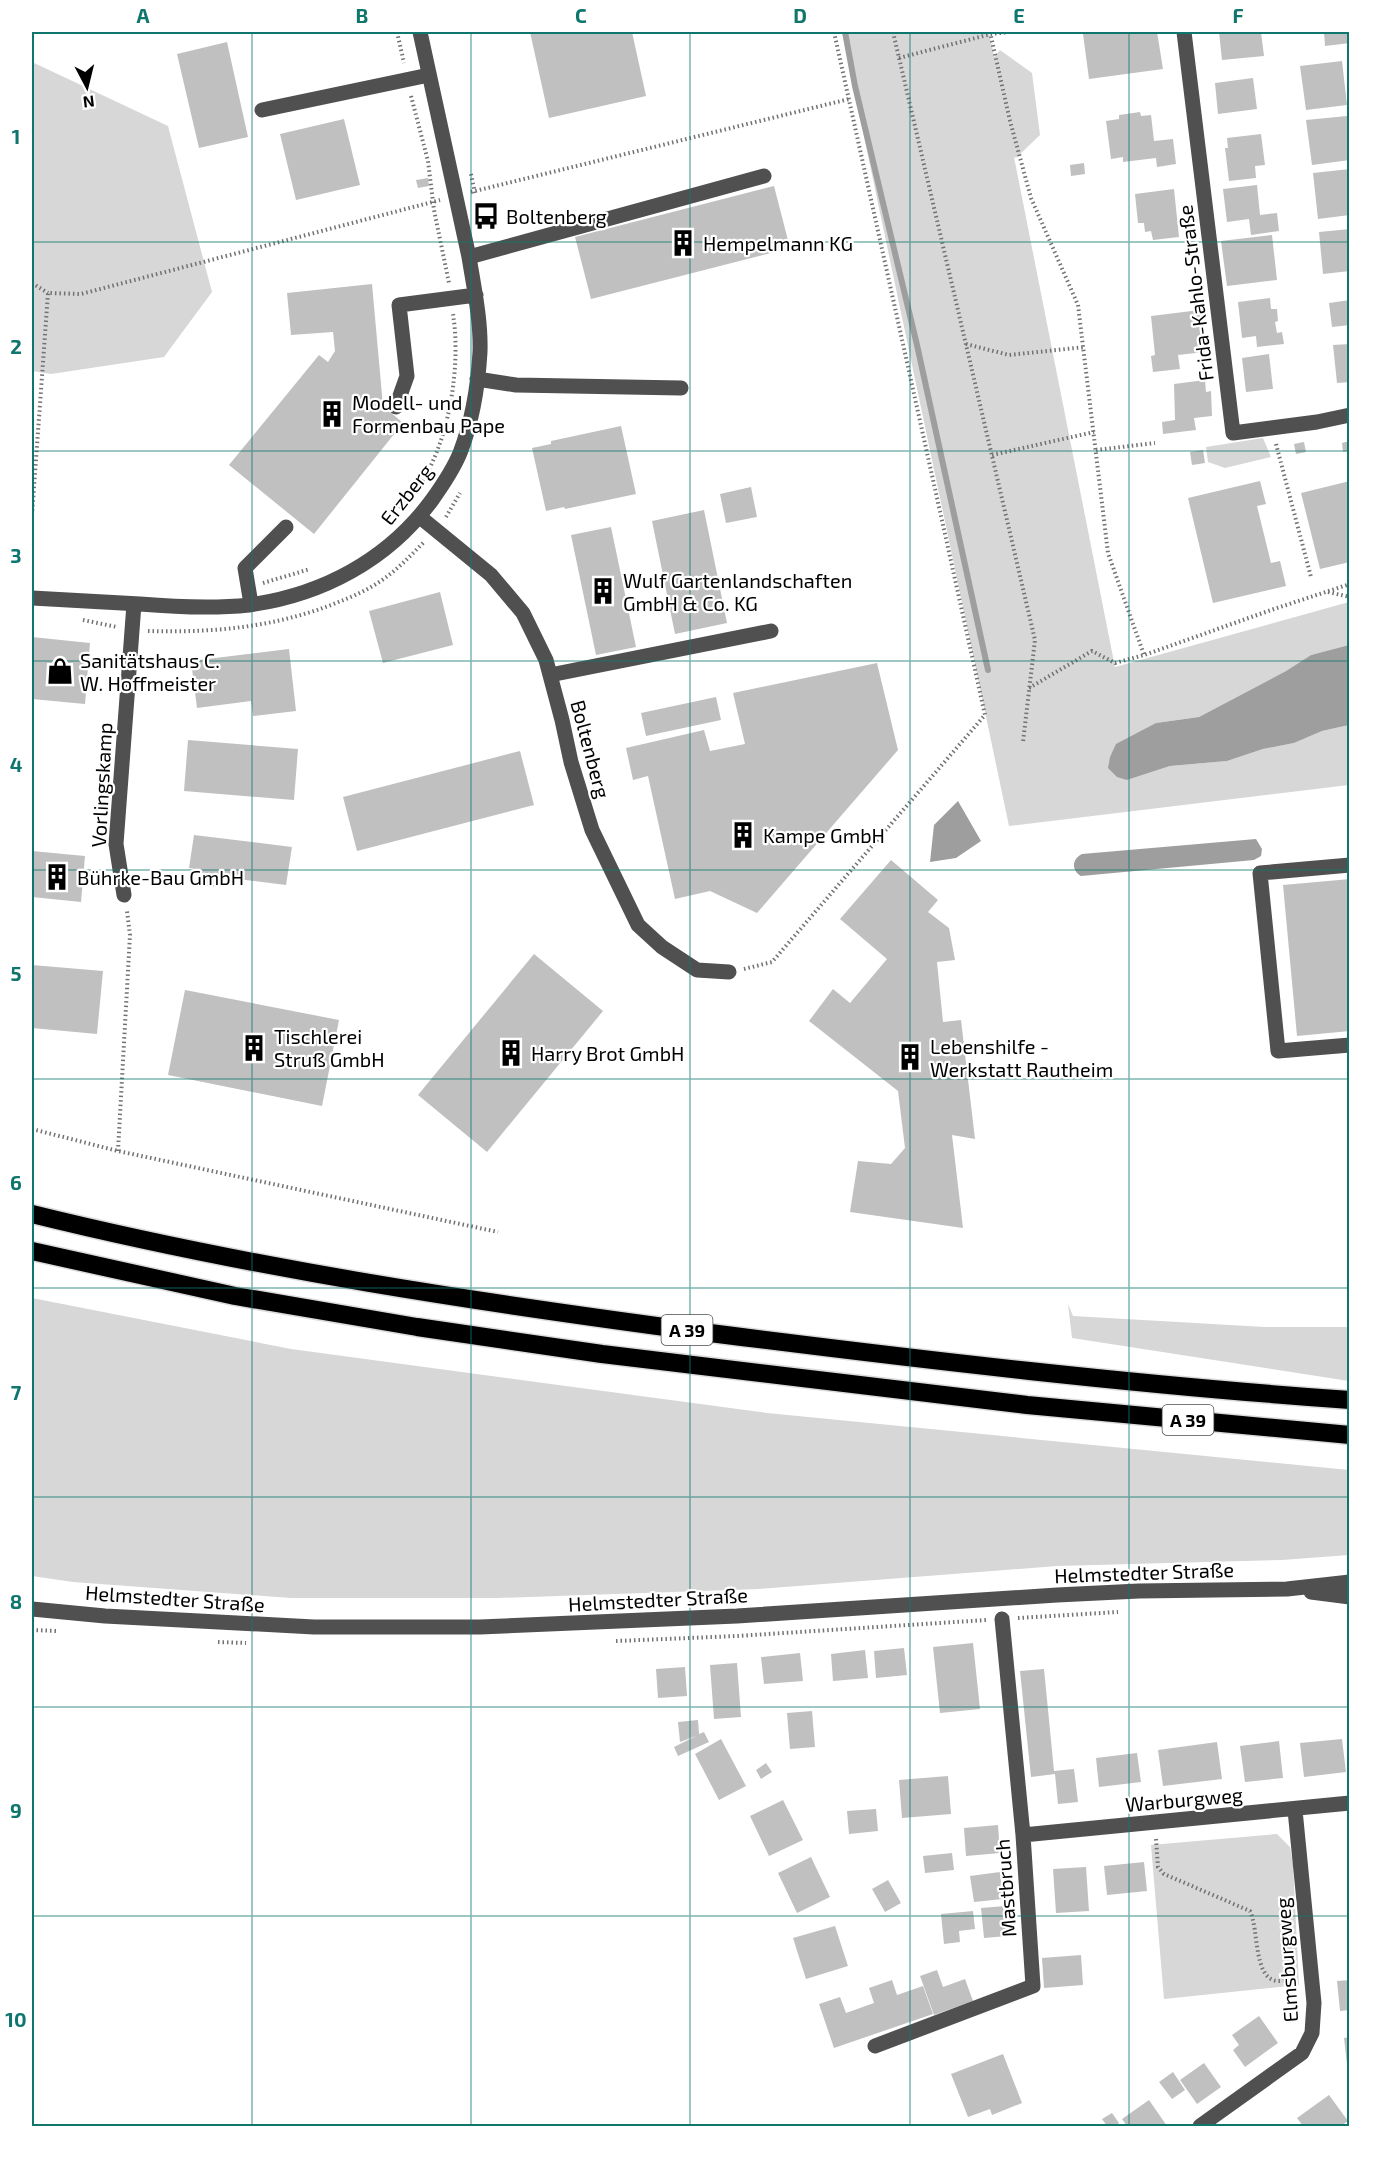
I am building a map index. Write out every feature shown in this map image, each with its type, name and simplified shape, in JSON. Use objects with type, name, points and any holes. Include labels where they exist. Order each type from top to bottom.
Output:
[{"type":"highway","name":"A 39","points":[[32,1214],[241,1261],[423,1293],[607,1319],[796,1344],[1170,1386],[1350,1400]]},
{"type":"highway","name":"A 39","points":[[32,1251],[247,1298],[417,1327],[602,1354],[1027,1405],[1350,1435]]},
{"type":"street","name":"Erzberg","points":[[32,598],[186,607],[251,604],[320,586],[354,571],[374,559],[396,541],[420,517],[443,485],[459,455],[470,420],[480,352],[476,295],[469,257],[420,32]]},
{"type":"street","name":"Frida-Kahlo-Straße","points":[[1184,32],[1233,433],[1317,422],[1350,415]]},
{"type":"street","points":[[262,110],[429,75]]},
{"type":"street","points":[[469,257],[764,176]]},
{"type":"street","points":[[396,407],[407,375],[399,305],[476,295]]},
{"type":"street","points":[[477,380],[516,385],[681,388]]},
{"type":"street","name":"Boltenberg","points":[[420,517],[491,574],[523,613],[546,660],[571,762],[592,831],[638,925],[662,947],[697,970],[729,972]]},
{"type":"street","points":[[251,604],[244,568],[286,527]]},
{"type":"street","name":"Vorlingskamp","points":[[124,895],[116,844],[134,604]]},
{"type":"street","points":[[550,675],[771,631]]},
{"type":"street","points":[[1350,865],[1260,873],[1278,1051],[1350,1045]]},
{"type":"street","name":"Helmstedter Straße","points":[[32,1609],[105,1616],[314,1627],[480,1627],[737,1616],[1139,1591],[1287,1589],[1350,1582]]},
{"type":"street","name":"Helmstedter Straße","points":[[1287,1589],[1350,1597]]},
{"type":"street","name":"Mastbruch","points":[[875,2046],[1033,1986],[1023,1835],[1002,1619]]},
{"type":"street","name":"Warburgweg","points":[[1023,1835],[1350,1803]]},
{"type":"street","name":"Elmsburgweg","points":[[1200,2127],[1302,2053],[1312,2033],[1314,2004],[1295,1810]]},
{"type":"path","points":[[395,515],[423,480],[439,444],[452,404],[456,330],[428,161],[397,32]]},
{"type":"path","points":[[729,972],[772,962],[985,715],[834,32]]},
{"type":"path","points":[[893,32],[1035,640],[1023,742]]},
{"type":"path","points":[[899,58],[991,33],[1009,32]]},
{"type":"path","points":[[991,33],[1010,121],[1031,198],[1078,305],[1085,347],[1108,553],[1144,655]]},
{"type":"path","points":[[32,284],[48,293],[81,294],[475,191],[849,99]]},
{"type":"path","points":[[470,168],[477,201]]},
{"type":"path","points":[[32,515],[48,293]]},
{"type":"path","points":[[966,344],[1009,355],[1085,347]]},
{"type":"path","points":[[992,455],[1094,432]]},
{"type":"path","points":[[1275,439],[1311,577]]},
{"type":"path","points":[[1096,450],[1155,443]]},
{"type":"path","points":[[73,620],[94,621],[132,630],[203,631],[254,626],[325,608],[387,577],[450,513],[461,492]]},
{"type":"path","points":[[247,585],[311,569]]},
{"type":"path","points":[[1029,688],[1092,651],[1115,663],[1350,584]]},
{"type":"path","points":[[1327,592],[1350,597]]},
{"type":"path","points":[[118,1151],[130,935],[124,895]]},
{"type":"path","points":[[32,1129],[118,1151],[498,1232]]},
{"type":"path","points":[[1002,1619],[1126,1611]]},
{"type":"path","points":[[1155,1823],[1158,1867],[1164,1874],[1250,1911],[1255,1920],[1260,1962],[1265,1975],[1275,1981],[1312,1978]]},
{"type":"shaded area","points":[[842,32],[989,32],[994,57],[1000,50],[1032,73],[1040,135],[1016,158],[1014,157],[1115,667],[1349,602],[1349,645],[1311,655],[1286,671],[1199,717],[1156,723],[1127,780],[1170,766],[1227,761],[1263,749],[1294,743],[1322,731],[1349,725],[1349,785],[1009,826]]},
{"type":"shaded area","points":[[32,62],[168,126],[212,292],[164,357],[51,374],[32,371]]},
{"type":"shaded area","points":[[1263,438],[1271,457],[1225,468],[1208,462],[1206,447]]},
{"type":"shaded area","points":[[1349,645],[1349,725],[1322,731],[1294,743],[1263,749],[1227,761],[1170,766],[1127,780],[1117,777],[1108,768],[1116,744],[1156,723],[1199,717],[1286,671],[1311,655]]},
{"type":"shaded area","points":[[958,801],[981,841],[956,858],[930,862],[934,825]]},
{"type":"shaded area","points":[[1256,839],[1262,849],[1261,856],[1254,860],[1081,876],[1074,868],[1076,859],[1082,854]]},
{"type":"shaded area","points":[[32,1298],[291,1349],[767,1413],[1349,1470],[1349,1555],[1282,1560],[1057,1566],[759,1589],[498,1598],[291,1598],[73,1582],[32,1576]]},
{"type":"shaded area","points":[[1068,1304],[1073,1316],[1265,1327],[1349,1327],[1349,1381],[1072,1338]]},
{"type":"shaded area","points":[[1277,1834],[1290,1847],[1293,1864],[1299,1985],[1164,1999],[1151,1845]]},
{"type":"building","points":[[530,32],[632,32],[646,96],[549,118]]},
{"type":"building","points":[[1157,32],[1163,69],[1089,79],[1083,34]]},
{"type":"building","points":[[1219,32],[1261,32],[1264,56],[1222,60]]},
{"type":"building","points":[[1324,32],[1350,32],[1350,43],[1325,46]]},
{"type":"building","points":[[227,42],[248,137],[199,148],[177,54]]},
{"type":"building","points":[[1342,61],[1347,105],[1306,110],[1300,66]]},
{"type":"building","points":[[1253,78],[1257,109],[1218,114],[1215,83]]},
{"type":"building","points":[[1140,112],[1141,116],[1151,115],[1154,141],[1173,139],[1176,164],[1157,167],[1156,158],[1123,162],[1123,157],[1111,159],[1106,121],[1119,119],[1119,115]]},
{"type":"building","points":[[1347,116],[1350,160],[1312,165],[1306,120]]},
{"type":"building","points":[[344,119],[360,185],[296,200],[280,134]]},
{"type":"building","points":[[1261,134],[1265,165],[1255,166],[1256,178],[1229,181],[1225,148],[1228,148],[1227,138]]},
{"type":"building","points":[[1084,163],[1085,174],[1071,176],[1070,165]]},
{"type":"building","points":[[1350,169],[1350,215],[1318,219],[1313,173]]},
{"type":"building","points":[[428,178],[429,186],[418,188],[416,180]]},
{"type":"building","points":[[1257,185],[1260,215],[1277,213],[1279,231],[1251,235],[1249,219],[1227,222],[1223,189]]},
{"type":"building","name":"Hempelmann KG","points":[[774,186],[790,248],[591,299],[575,237]]},
{"type":"building","points":[[1174,189],[1179,237],[1153,240],[1151,231],[1145,232],[1144,223],[1138,223],[1135,194]]},
{"type":"building","points":[[1350,229],[1350,271],[1323,274],[1319,232]]},
{"type":"building","points":[[1272,235],[1277,280],[1227,286],[1221,241]]},
{"type":"building","name":"Modell- und Formenbau Pape","points":[[372,284],[383,406],[403,423],[314,534],[229,465],[319,355],[328,362],[335,351],[333,332],[291,335],[287,293]]},
{"type":"building","points":[[1270,298],[1271,309],[1277,309],[1278,321],[1275,322],[1277,333],[1282,332],[1284,344],[1257,347],[1256,336],[1242,338],[1238,302]]},
{"type":"building","points":[[1350,300],[1350,325],[1332,327],[1329,303]]},
{"type":"building","points":[[1200,310],[1205,352],[1178,355],[1180,369],[1153,372],[1151,356],[1155,355],[1151,316]]},
{"type":"building","points":[[1350,344],[1350,382],[1337,383],[1333,345]]},
{"type":"building","points":[[1269,354],[1273,389],[1246,392],[1242,358]]},
{"type":"building","points":[[1205,380],[1206,392],[1211,391],[1212,416],[1194,418],[1196,430],[1163,434],[1162,422],[1175,420],[1174,384]]},
{"type":"building","points":[[621,426],[636,494],[546,511],[532,448],[551,444],[551,441]]},
{"type":"building","points":[[1349,441],[1350,451],[1343,452],[1342,443]]},
{"type":"building","points":[[1304,442],[1306,452],[1296,454],[1294,444]]},
{"type":"building","points":[[1203,450],[1205,463],[1192,465],[1190,452]]},
{"type":"building","points":[[1260,481],[1266,504],[1257,506],[1271,563],[1280,561],[1286,586],[1213,603],[1188,498]]},
{"type":"building","points":[[1350,481],[1350,562],[1320,569],[1301,493]]},
{"type":"building","points":[[751,487],[757,517],[726,523],[720,494]]},
{"type":"building","points":[[704,510],[727,623],[675,634],[652,521]]},
{"type":"building","name":"Wulf Gartenlandschaften GmbH & Co. KG","points":[[611,527],[636,647],[596,655],[571,535]]},
{"type":"building","points":[[440,592],[453,645],[383,663],[369,611]]},
{"type":"building","name":"Sanitätshaus C. W. Hoffmeister","points":[[32,637],[90,643],[85,704],[32,699]]},
{"type":"building","points":[[289,649],[296,711],[253,716],[251,701],[197,708],[191,661]]},
{"type":"building","name":"Kampe GmbH","points":[[877,663],[898,750],[757,913],[710,891],[675,899],[648,776],[633,780],[626,748],[704,730],[710,751],[745,744],[733,693]]},
{"type":"building","points":[[716,697],[721,720],[646,736],[641,713]]},
{"type":"building","points":[[188,740],[298,749],[294,800],[184,791]]},
{"type":"building","points":[[520,751],[534,805],[357,851],[343,797]]},
{"type":"building","points":[[194,835],[292,847],[286,885],[220,877],[218,887],[200,885],[201,870],[189,868]]},
{"type":"building","name":"Bührke-Bau GmbH","points":[[32,851],[85,856],[81,902],[32,897]]},
{"type":"building","name":"Lebenshilfe - Werkstatt Rautheim","points":[[891,860],[938,900],[928,912],[949,928],[955,960],[937,962],[943,1022],[961,1020],[975,1139],[952,1135],[963,1228],[850,1212],[858,1161],[891,1164],[905,1148],[898,1091],[809,1021],[833,989],[850,1003],[887,959],[840,919]]},
{"type":"building","points":[[1350,879],[1350,1031],[1297,1036],[1283,885]]},
{"type":"building","name":"Harry Brot GmbH","points":[[534,954],[603,1011],[487,1152],[418,1095]]},
{"type":"building","points":[[32,965],[103,971],[97,1034],[32,1028]]},
{"type":"building","name":"Tischlerei Struß GmbH","points":[[185,990],[339,1020],[322,1106],[168,1075]]},
{"type":"building","points":[[973,1643],[980,1709],[940,1713],[933,1647]]},
{"type":"building","points":[[904,1648],[907,1675],[876,1678],[874,1651]]},
{"type":"building","points":[[865,1650],[868,1678],[833,1681],[831,1654]]},
{"type":"building","points":[[800,1653],[803,1681],[764,1684],[761,1657]]},
{"type":"building","points":[[737,1663],[741,1717],[714,1719],[710,1665]]},
{"type":"building","points":[[685,1667],[687,1696],[658,1698],[656,1669]]},
{"type":"building","points":[[1044,1669],[1054,1771],[1074,1769],[1078,1802],[1058,1804],[1055,1774],[1031,1777],[1020,1671]]},
{"type":"building","points":[[812,1711],[815,1747],[790,1749],[787,1713]]},
{"type":"building","points":[[698,1720],[699,1734],[704,1732],[709,1742],[678,1756],[674,1747],[696,1736],[680,1742],[678,1722]]},
{"type":"building","points":[[721,1739],[746,1786],[719,1800],[695,1754]]},
{"type":"building","points":[[1342,1739],[1346,1772],[1304,1777],[1300,1743]]},
{"type":"building","points":[[1279,1741],[1283,1778],[1245,1782],[1240,1746]]},
{"type":"building","points":[[1217,1742],[1222,1779],[1163,1786],[1158,1750]]},
{"type":"building","points":[[1137,1753],[1141,1782],[1099,1787],[1096,1758]]},
{"type":"building","points":[[766,1763],[772,1772],[761,1779],[756,1770]]},
{"type":"building","points":[[948,1776],[951,1814],[902,1818],[899,1780]]},
{"type":"building","points":[[783,1800],[803,1840],[769,1856],[750,1816]]},
{"type":"building","points":[[876,1809],[878,1831],[849,1834],[847,1811]]},
{"type":"building","points":[[998,1825],[1000,1853],[966,1856],[964,1828]]},
{"type":"building","points":[[952,1853],[954,1870],[925,1873],[923,1856]]},
{"type":"building","points":[[811,1857],[830,1897],[797,1913],[778,1873]]},
{"type":"building","points":[[1144,1862],[1147,1891],[1107,1895],[1104,1866]]},
{"type":"building","points":[[1086,1867],[1089,1911],[1056,1913],[1053,1869]]},
{"type":"building","points":[[1000,1872],[1003,1899],[974,1902],[970,1876]]},
{"type":"building","points":[[888,1880],[901,1903],[885,1912],[872,1889]]},
{"type":"building","points":[[1005,1906],[1008,1936],[984,1938],[981,1908]]},
{"type":"building","points":[[973,1911],[975,1929],[959,1931],[960,1942],[944,1944],[941,1914]]},
{"type":"building","points":[[835,1926],[848,1966],[806,1979],[793,1938]]},
{"type":"building","points":[[1081,1955],[1083,1985],[1044,1988],[1042,1958]]},
{"type":"building","points":[[937,1970],[943,1987],[965,1979],[973,2001],[934,2015],[920,1976]]},
{"type":"building","points":[[892,1980],[897,1995],[923,1986],[933,2014],[834,2048],[819,2004],[840,1997],[846,2013],[874,2003],[869,1988]]},
{"type":"building","points":[[1350,1980],[1350,2010],[1340,2011],[1337,1981]]},
{"type":"building","points":[[1259,2016],[1278,2043],[1245,2067],[1233,2050],[1239,2045],[1232,2035]]},
{"type":"building","points":[[1350,2037],[1350,2073],[1348,2073],[1344,2038]]},
{"type":"building","points":[[1003,2054],[1022,2103],[992,2115],[990,2109],[968,2117],[951,2074]]},
{"type":"building","points":[[1204,2063],[1221,2087],[1197,2104],[1180,2080]]},
{"type":"building","points":[[1173,2072],[1185,2090],[1172,2099],[1159,2082]]},
{"type":"building","points":[[1329,2095],[1348,2121],[1341,2126],[1303,2126],[1297,2118]]},
{"type":"building","points":[[1149,2100],[1167,2126],[1127,2126],[1122,2119]]},
{"type":"building","points":[[1112,2113],[1119,2123],[1115,2126],[1107,2126],[1102,2119]]},
{"type":"waterway","points":[[845,32],[855,86],[917,345],[988,670]]},
{"type":"place","name":"Boltenberg","points":[[486,216]]},
{"type":"place","name":"Hempelmann KG","points":[[683,243]]},
{"type":"place","name":"Modell- und Formenbau Pape","points":[[332,414]]},
{"type":"place","name":"Wulf Gartenlandschaften GmbH & Co. KG","points":[[603,591]]},
{"type":"place","name":"Sanitätshaus C. W. Hoffmeister","points":[[60,671]]},
{"type":"place","name":"Kampe GmbH","points":[[743,835]]},
{"type":"place","name":"Bührke-Bau GmbH","points":[[57,877]]},
{"type":"place","name":"Tischlerei Struß GmbH","points":[[254,1048]]},
{"type":"place","name":"Harry Brot GmbH","points":[[511,1053]]},
{"type":"place","name":"Lebenshilfe - Werkstatt Rautheim","points":[[910,1057]]}]
